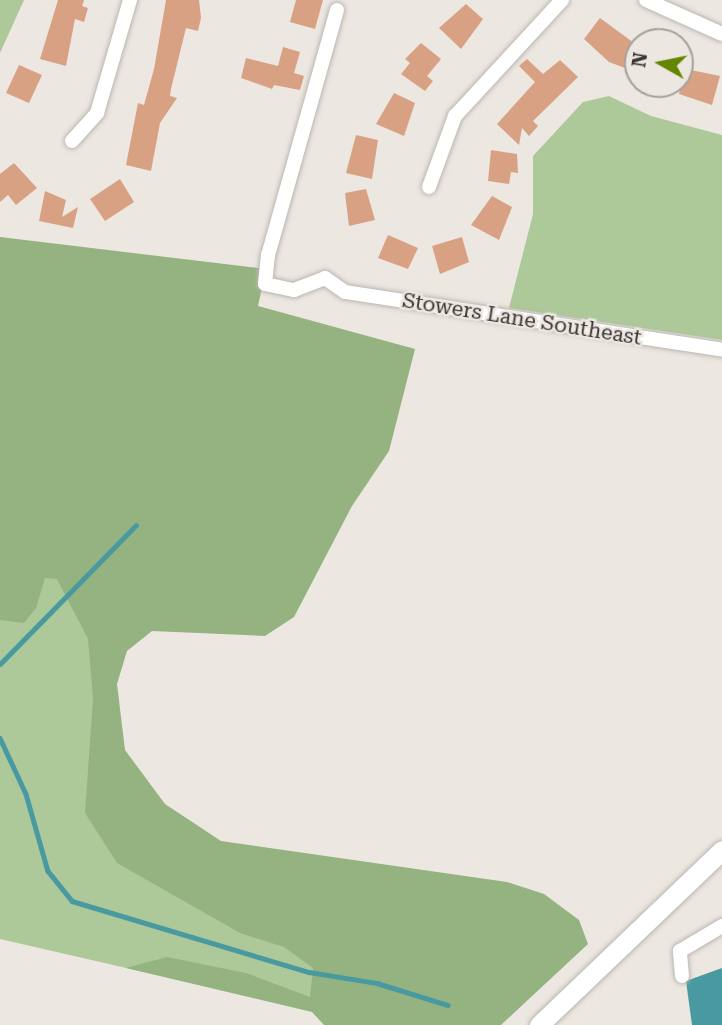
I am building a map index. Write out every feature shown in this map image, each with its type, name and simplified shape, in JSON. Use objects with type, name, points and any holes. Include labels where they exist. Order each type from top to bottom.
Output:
[{"type":"main road","points":[[539,1025],[722,849]]},
{"type":"street","points":[[72,141],[97,113],[130,0]]},
{"type":"street","points":[[429,187],[455,116],[562,0]]},
{"type":"street","points":[[646,0],[722,34]]},
{"type":"street","name":"Stowers Lane Southeast","points":[[337,10],[261,280],[294,290],[326,278],[345,292],[722,350]]},
{"type":"street","points":[[682,976],[680,951],[722,926]]},
{"type":"green space","points":[[0,0],[24,0],[0,53]]},
{"type":"green space","points":[[609,96],[651,116],[722,135],[722,340],[509,308],[533,214],[533,156],[583,102]]},
{"type":"green space","points":[[0,237],[266,269],[258,306],[415,349],[389,451],[352,506],[294,617],[265,636],[152,631],[127,651],[117,684],[125,750],[165,804],[221,841],[507,882],[544,894],[579,920],[588,944],[501,1025],[324,1025],[312,1012],[126,968],[167,957],[246,973],[310,997],[313,968],[284,947],[240,933],[117,863],[85,813],[93,699],[88,639],[57,579],[45,578],[36,608],[24,623],[0,620]]},
{"type":"green space","points":[[0,255],[109,630],[105,781],[337,952],[327,1014],[0,939]]},
{"type":"water","points":[[722,968],[722,1025],[692,1025],[686,981]]},
{"type":"building","points":[[58,0],[84,0],[82,6],[88,8],[84,22],[75,19],[66,66],[40,59]]},
{"type":"building","points":[[166,0],[199,0],[201,18],[198,31],[186,28],[170,96],[177,98],[160,123],[151,171],[126,165],[138,103],[144,105],[154,69]]},
{"type":"building","points":[[296,0],[323,0],[315,29],[290,22]]},
{"type":"building","points":[[466,4],[483,19],[461,49],[439,28]]},
{"type":"building","points":[[600,18],[624,36],[624,68],[609,62],[584,39]]},
{"type":"building","points":[[421,43],[441,59],[427,76],[433,81],[425,91],[401,74],[410,63],[405,59]]},
{"type":"building","points":[[283,47],[300,52],[294,73],[304,76],[300,90],[274,85],[272,89],[241,78],[246,58],[278,66]]},
{"type":"building","points":[[527,59],[543,74],[560,60],[578,77],[533,121],[538,126],[529,136],[522,128],[519,145],[497,124],[535,82],[519,66]]},
{"type":"building","points":[[19,65],[42,75],[29,103],[6,93]]},
{"type":"building","points":[[694,71],[720,76],[712,105],[691,98],[694,98]]},
{"type":"building","points":[[394,93],[415,103],[404,136],[376,124]]},
{"type":"building","points":[[356,135],[378,140],[372,179],[346,173]]},
{"type":"building","points":[[491,150],[517,154],[518,173],[511,172],[509,184],[488,181]]},
{"type":"building","points":[[14,163],[37,188],[16,205],[8,195],[0,202],[0,174]]},
{"type":"building","points":[[120,179],[134,202],[105,221],[90,199]]},
{"type":"building","points":[[366,189],[375,220],[349,226],[345,193]]},
{"type":"building","points":[[45,191],[66,200],[62,217],[78,207],[73,228],[39,221]]},
{"type":"building","points":[[492,196],[512,207],[499,240],[471,225]]},
{"type":"building","points":[[388,235],[418,248],[408,269],[378,258]]},
{"type":"building","points":[[462,237],[469,262],[440,274],[432,246]]},
{"type":"waterway","points":[[0,664],[136,525]]},
{"type":"waterway","points":[[0,738],[26,794],[48,871],[72,901],[309,972],[377,983],[448,1005]]}]
